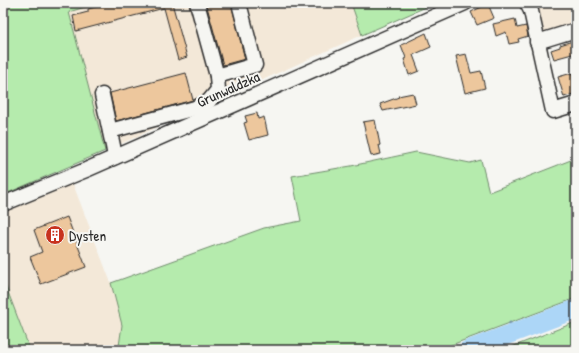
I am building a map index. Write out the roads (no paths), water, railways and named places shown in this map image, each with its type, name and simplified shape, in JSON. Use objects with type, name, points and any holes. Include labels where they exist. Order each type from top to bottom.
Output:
[{"type":"street","points":[[110,131],[195,108],[210,101],[218,90],[216,76],[197,3]]},
{"type":"street","points":[[216,76],[255,65],[239,3]]},
{"type":"street","name":"Grunwaldzka","points":[[3,204],[115,157],[466,3]]},
{"type":"street","points":[[527,3],[531,11],[553,111],[576,104]]},
{"type":"street","points":[[537,42],[576,30]]},
{"type":"street","points":[[102,95],[115,157]]},
{"type":"waterway","points":[[468,350],[576,309]]},
{"type":"waterway","points":[[510,323],[513,333]]},
{"type":"place","name":"Dysten","points":[[55,235]]}]
